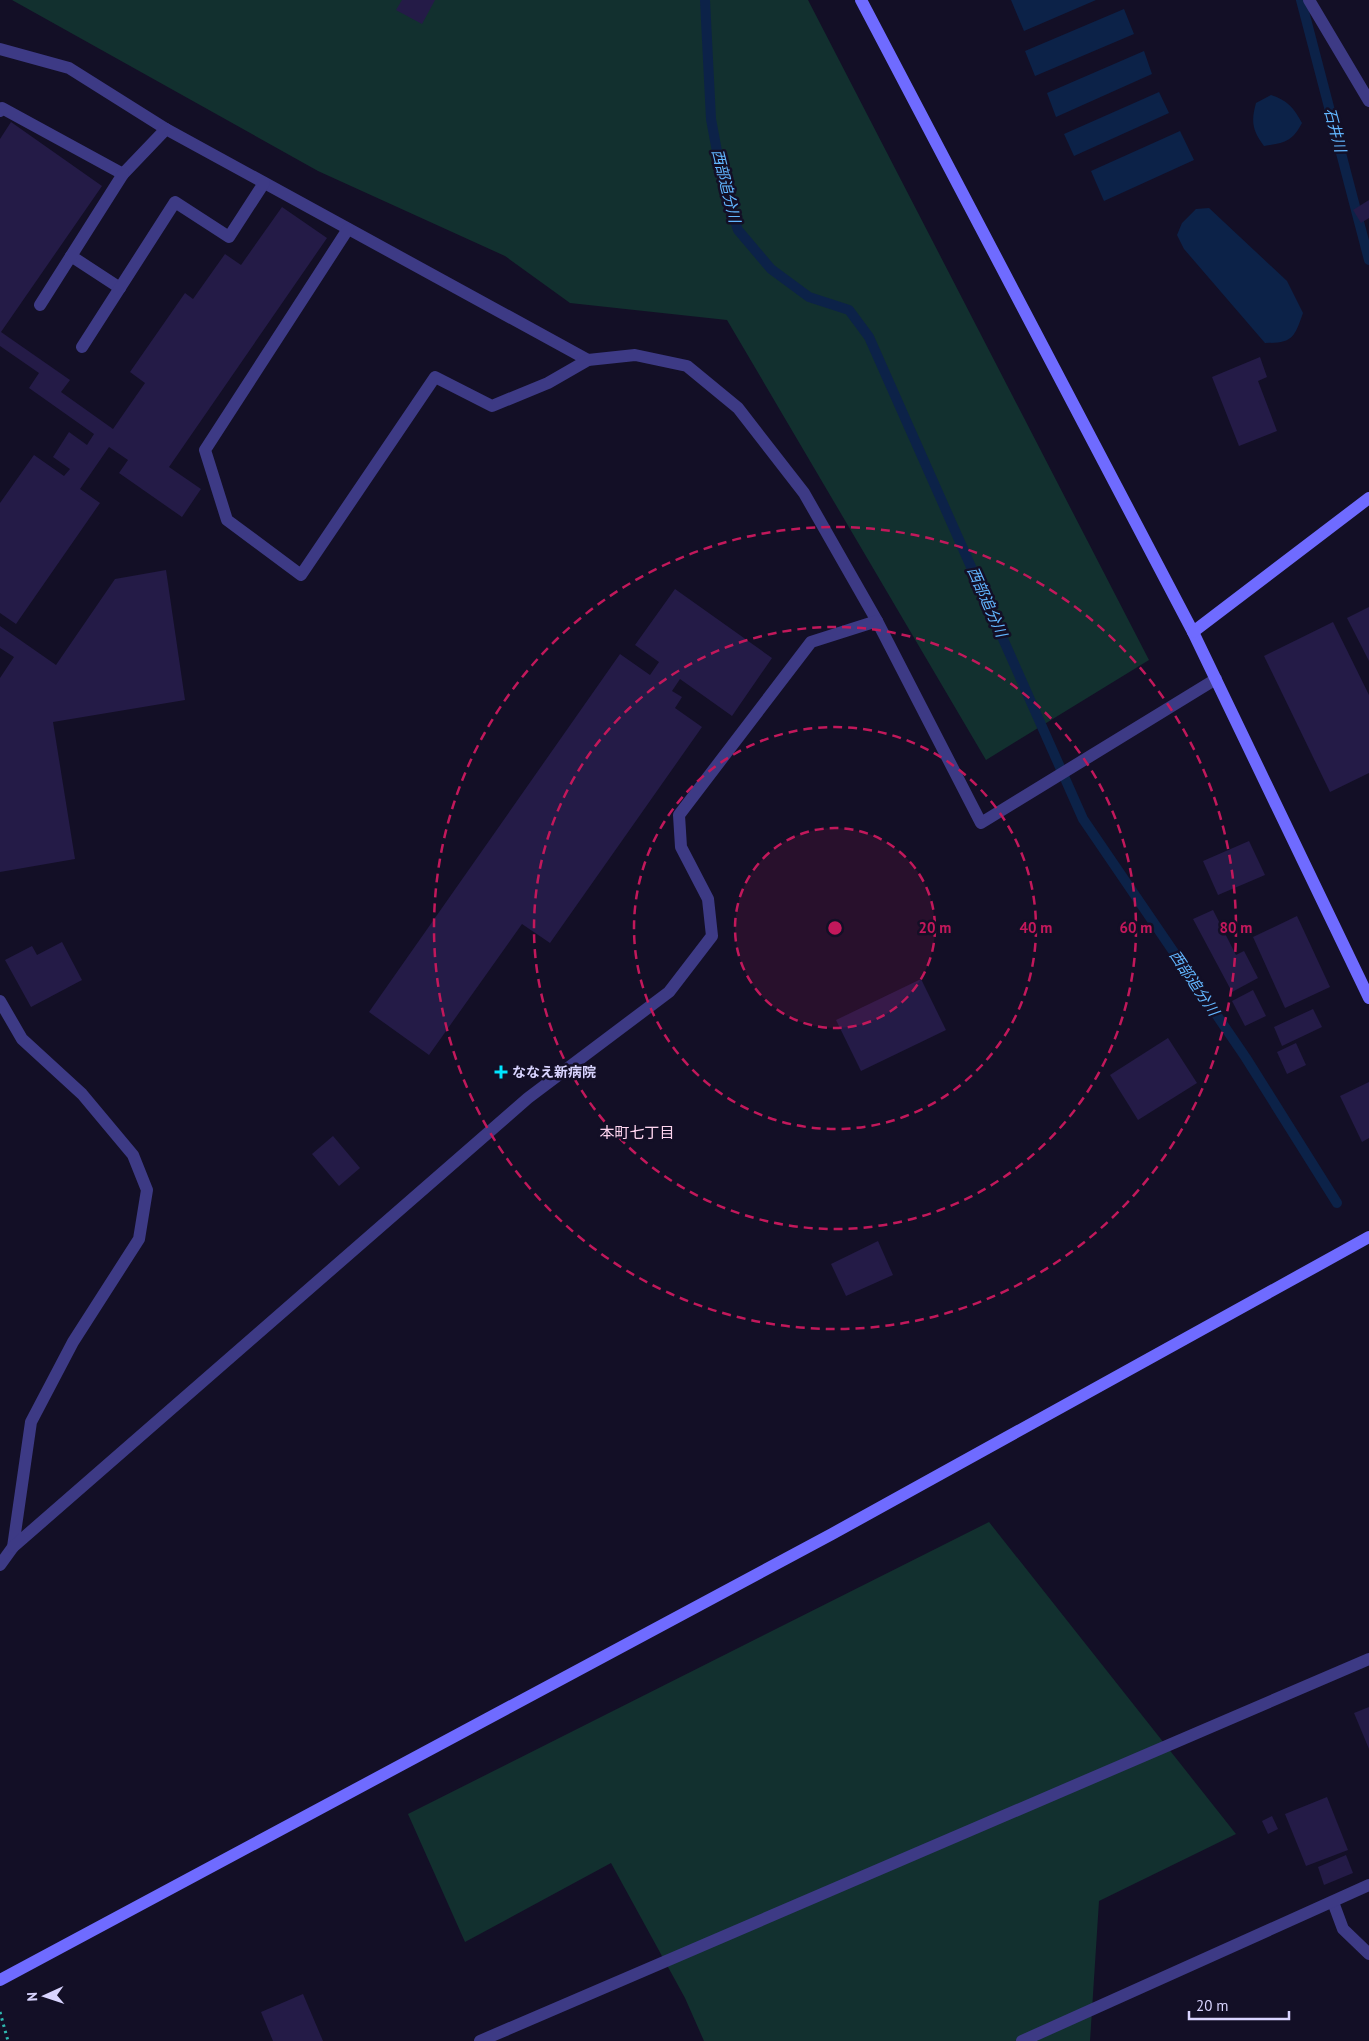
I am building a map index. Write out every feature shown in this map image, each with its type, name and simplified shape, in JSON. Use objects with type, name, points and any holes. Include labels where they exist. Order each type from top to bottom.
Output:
[{"type":"street","points":[[861,0],[1193,632],[1369,998]]},
{"type":"street","points":[[1310,0],[1369,101]]},
{"type":"street","points":[[0,49],[69,68],[166,129],[588,360]]},
{"type":"street","points":[[0,111],[2,108],[123,174]]},
{"type":"street","points":[[40,305],[123,174],[166,129]]},
{"type":"street","points":[[82,347],[175,202],[229,237],[264,183]]},
{"type":"street","points":[[348,229],[205,450],[227,520],[301,575],[435,377],[492,406],[548,384],[588,360],[635,355],[687,366],[738,408],[804,493],[877,621],[981,823],[1216,679]]},
{"type":"street","points":[[71,256],[120,288]]},
{"type":"street","points":[[1193,632],[1369,498]]},
{"type":"street","points":[[0,1565],[13,1547],[528,1098],[669,992],[712,936],[708,899],[681,847],[679,815],[811,642],[877,621]]},
{"type":"street","points":[[0,1001],[22,1039],[82,1094],[133,1156],[147,1190],[139,1239],[74,1342],[31,1422],[13,1547]]},
{"type":"street","points":[[0,1980],[823,1539],[1369,1238]]},
{"type":"street","points":[[480,2041],[1369,1659]]},
{"type":"street","points":[[1022,2041],[1369,1885]]},
{"type":"street","points":[[1333,1902],[1343,1929],[1369,1954]]},
{"type":"path","points":[[0,2012],[8,2041]]},
{"type":"green space","points":[[12,0],[808,0],[1149,660],[986,760],[727,320],[570,303],[505,256],[318,171]]},
{"type":"green space","points":[[989,1522],[1236,1834],[1099,1901],[1090,2041],[704,2041],[685,1998],[611,1863],[465,1942],[408,1814]]},
{"type":"water","points":[[1011,0],[1096,0],[1024,31]]},
{"type":"water","points":[[1124,9],[1134,34],[1035,76],[1025,51]]},
{"type":"water","points":[[1144,51],[1152,74],[1056,117],[1047,93]]},
{"type":"water","points":[[1159,92],[1169,113],[1074,156],[1064,134]]},
{"type":"water","points":[[1271,95],[1290,105],[1302,123],[1291,138],[1277,144],[1264,146],[1255,130],[1253,115],[1256,103]]},
{"type":"water","points":[[1180,131],[1194,160],[1104,201],[1091,171]]},
{"type":"water","points":[[1209,208],[1287,281],[1303,313],[1297,328],[1287,340],[1265,343],[1184,249],[1177,235],[1182,223],[1196,209]]},
{"type":"building","points":[[402,0],[435,0],[422,24],[396,10]]},
{"type":"building","points":[[11,122],[102,186],[1,332],[70,380],[61,392],[113,429],[145,383],[130,372],[185,293],[193,299],[225,254],[241,265],[282,207],[327,238],[169,467],[201,489],[182,517],[119,473],[128,460],[109,447],[80,489],[100,503],[16,624],[0,613],[0,503],[34,455],[64,476],[70,469],[53,457],[69,432],[87,445],[94,434],[29,388],[39,373],[0,346],[0,139]]},
{"type":"building","points":[[1369,200],[1369,218],[1361,223],[1353,210]]},
{"type":"building","points":[[1260,357],[1267,377],[1258,381],[1277,431],[1239,446],[1212,377]]},
{"type":"building","points":[[166,570],[185,700],[53,722],[75,859],[0,872],[0,678],[14,657],[0,648],[0,626],[56,665],[115,579]]},
{"type":"building","points":[[675,589],[772,658],[732,716],[680,679],[672,691],[682,697],[675,708],[702,727],[550,943],[522,924],[429,1055],[369,1012],[620,654],[650,675],[659,662],[635,645]]},
{"type":"building","points":[[1369,607],[1369,661],[1347,618]]},
{"type":"building","points":[[1333,622],[1369,695],[1369,773],[1330,792],[1264,656]]},
{"type":"building","points":[[1249,841],[1265,875],[1218,895],[1203,861]]},
{"type":"building","points":[[1213,910],[1236,955],[1244,951],[1258,978],[1232,992],[1193,919]]},
{"type":"building","points":[[1297,916],[1330,987],[1285,1008],[1253,937]]},
{"type":"building","points":[[62,942],[82,980],[31,1007],[5,960],[32,946],[37,955]]},
{"type":"building","points":[[921,979],[946,1030],[861,1071],[836,1020]]},
{"type":"building","points":[[1253,990],[1266,1016],[1245,1026],[1232,1001]]},
{"type":"building","points":[[1313,1009],[1322,1027],[1282,1046],[1274,1027]]},
{"type":"building","points":[[1168,1038],[1197,1083],[1138,1120],[1110,1075]]},
{"type":"building","points":[[1296,1043],[1306,1065],[1287,1074],[1277,1052]]},
{"type":"building","points":[[1369,1082],[1369,1138],[1362,1142],[1340,1096]]},
{"type":"building","points":[[333,1136],[360,1168],[339,1186],[312,1154]]},
{"type":"building","points":[[878,1241],[893,1275],[846,1296],[831,1264]]},
{"type":"building","points":[[1369,1707],[1369,1749],[1354,1713]]},
{"type":"building","points":[[1327,1797],[1348,1850],[1306,1866],[1285,1814]]},
{"type":"building","points":[[1272,1816],[1278,1829],[1268,1834],[1262,1821]]},
{"type":"building","points":[[1346,1855],[1353,1873],[1324,1885],[1318,1867]]},
{"type":"building","points":[[303,1994],[323,2041],[273,2041],[261,2012]]},
{"type":"waterway","name":"西部追分川","points":[[705,0],[711,119],[724,189],[738,230],[771,269],[809,297],[849,310],[869,337],[1083,819],[1246,1058],[1337,1203]]},
{"type":"waterway","name":"石井川","points":[[1301,0],[1369,260]]},
{"type":"place","name":"ななえ新病院","points":[[501,1072]]},
{"type":"district","name":"本町七丁目","points":[[637,1133]]}]
